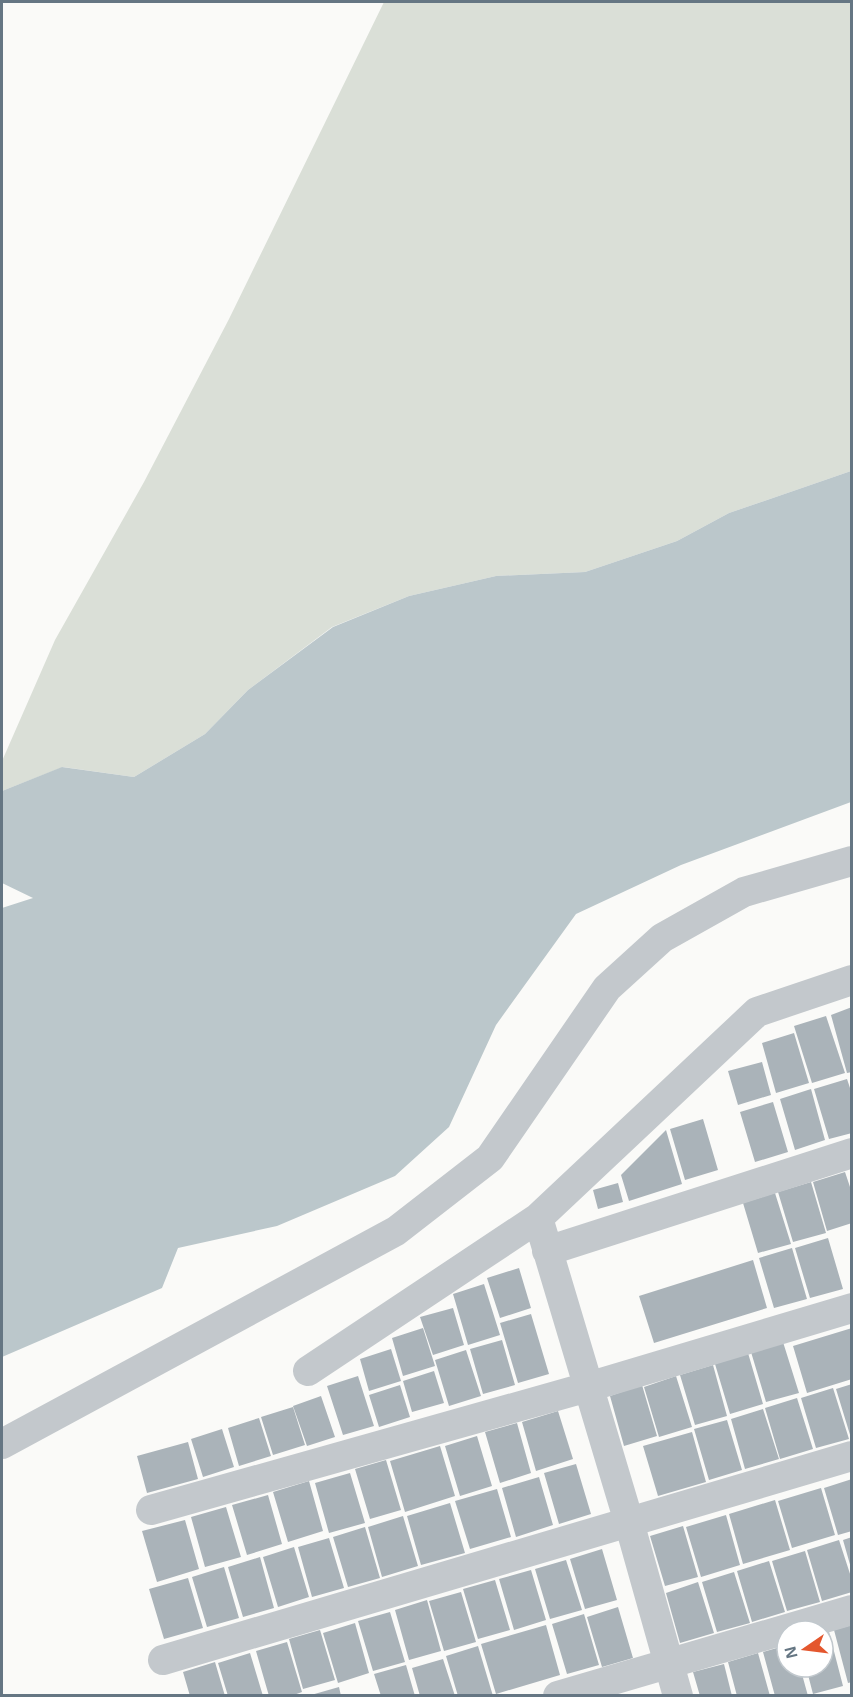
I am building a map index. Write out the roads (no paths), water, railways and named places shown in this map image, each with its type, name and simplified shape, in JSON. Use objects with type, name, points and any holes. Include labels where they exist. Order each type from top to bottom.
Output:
[{"type":"street","points":[[2,1444],[396,1231],[490,1158],[607,988],[662,938],[744,892],[852,861]]},
{"type":"street","points":[[308,1371],[538,1218],[757,1012],[852,980]]},
{"type":"street","points":[[548,1251],[852,1153]]},
{"type":"street","points":[[538,1218],[678,1695]]},
{"type":"street","points":[[151,1510],[588,1387],[852,1308]]},
{"type":"street","points":[[163,1660],[852,1456]]},
{"type":"street","points":[[558,1695],[852,1610]]}]
